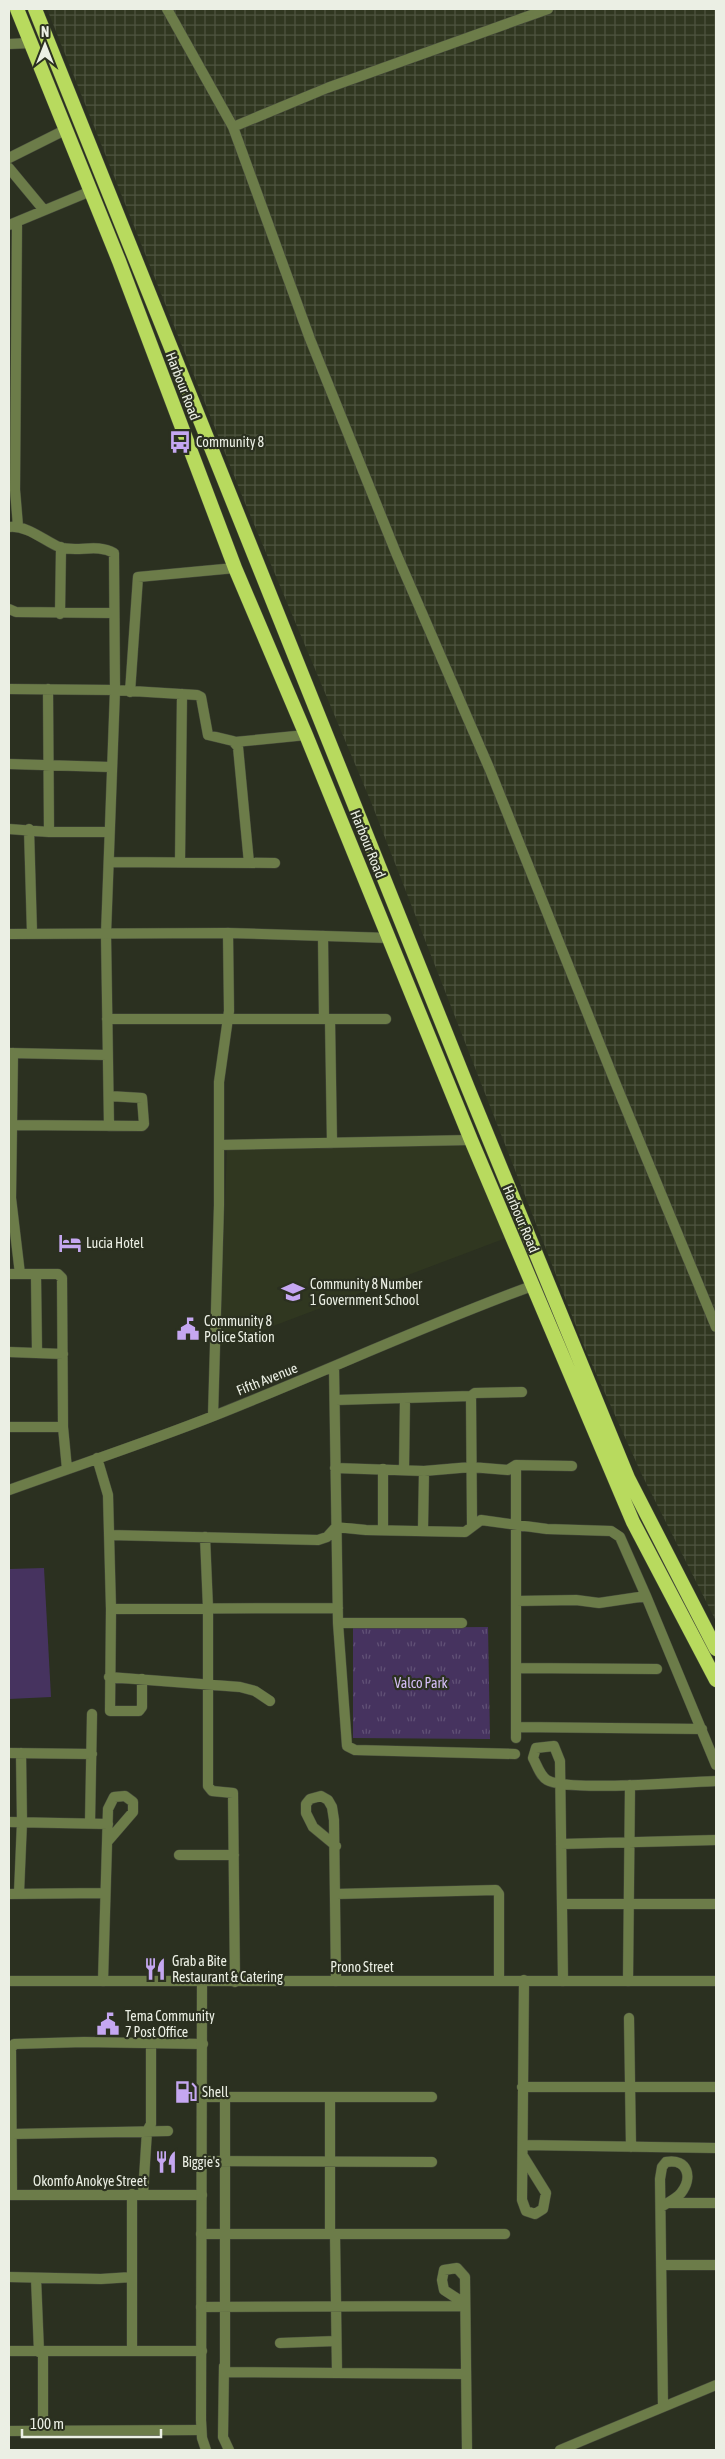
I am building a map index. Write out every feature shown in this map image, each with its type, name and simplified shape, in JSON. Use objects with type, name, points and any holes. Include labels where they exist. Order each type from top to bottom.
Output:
[{"type":"highway","name":"Harbour Road","points":[[18,9],[235,568],[306,735],[470,1140],[633,1522],[716,1680]]},
{"type":"highway","name":"Harbour Road","points":[[35,9],[472,1097],[628,1478],[716,1649]]},
{"type":"street","points":[[167,9],[233,126],[331,390],[396,553],[490,770],[581,1000],[716,1327]]},
{"type":"street","points":[[233,126],[328,88],[548,9]]},
{"type":"street","points":[[9,44],[32,43]]},
{"type":"street","points":[[9,158],[65,130]]},
{"type":"street","points":[[9,168],[43,209]]},
{"type":"street","points":[[90,191],[43,209],[13,224],[12,490],[13,526],[61,547],[98,547],[114,553],[115,690],[110,767],[106,934],[109,1126]]},
{"type":"street","points":[[60,614],[61,547]]},
{"type":"street","points":[[130,692],[138,577],[235,568]]},
{"type":"street","points":[[9,609],[16,612],[113,614]]},
{"type":"street","points":[[9,689],[115,690],[182,694],[200,697],[208,735],[235,742],[306,735]]},
{"type":"street","points":[[48,689],[49,832]]},
{"type":"street","points":[[180,862],[182,694]]},
{"type":"street","points":[[235,742],[238,747],[249,863]]},
{"type":"street","points":[[9,764],[110,767]]},
{"type":"street","points":[[9,829],[49,832],[109,832]]},
{"type":"street","points":[[29,829],[32,933]]},
{"type":"street","points":[[109,862],[275,863]]},
{"type":"street","points":[[9,934],[228,933],[389,938]]},
{"type":"street","points":[[214,1416],[220,1145],[219,1082],[228,1019],[228,933]]},
{"type":"street","points":[[323,936],[332,1143]]},
{"type":"street","points":[[107,1019],[386,1018]]},
{"type":"street","points":[[20,1274],[10,1198],[11,1053],[107,1055]]},
{"type":"street","points":[[12,1125],[142,1126],[144,1122],[142,1098],[109,1096]]},
{"type":"street","points":[[220,1145],[470,1140]]},
{"type":"street","points":[[9,1274],[58,1274],[62,1278],[63,1427],[67,1469]]},
{"type":"street","points":[[36,1275],[37,1352]]},
{"type":"street","name":"Fifth Avenue","points":[[9,1490],[214,1416],[334,1367],[444,1318],[532,1286]]},
{"type":"street","points":[[9,1352],[63,1354]]},
{"type":"street","points":[[334,1367],[338,1623],[345,1741],[350,1749],[516,1754]]},
{"type":"street","points":[[336,1400],[405,1399],[472,1396],[475,1393],[522,1392]]},
{"type":"street","points":[[472,1396],[472,1525]]},
{"type":"street","points":[[404,1470],[405,1399]]},
{"type":"street","points":[[9,1427],[63,1427]]},
{"type":"street","points":[[97,1458],[106,1486],[109,1535],[111,1609],[109,1708],[112,1712],[141,1709],[142,1679]]},
{"type":"street","points":[[336,1468],[424,1471],[471,1467],[508,1470],[516,1465],[572,1466]]},
{"type":"street","points":[[516,1465],[516,1738]]},
{"type":"street","points":[[383,1469],[383,1530]]},
{"type":"street","points":[[423,1529],[424,1471]]},
{"type":"street","points":[[336,1527],[465,1532],[481,1520],[547,1529],[614,1532],[620,1537],[646,1596],[716,1765]]},
{"type":"street","points":[[109,1535],[318,1540],[327,1537],[336,1527]]},
{"type":"street","points":[[205,1537],[208,1608],[209,1789],[233,1793],[235,1982]]},
{"type":"street","points":[[516,1601],[566,1600],[599,1603],[646,1596]]},
{"type":"street","points":[[111,1609],[338,1608]]},
{"type":"street","points":[[338,1623],[462,1623]]},
{"type":"street","points":[[516,1668],[657,1668]]},
{"type":"street","points":[[109,1677],[207,1683],[255,1691],[270,1701]]},
{"type":"street","points":[[90,1823],[92,1714]]},
{"type":"street","points":[[516,1727],[702,1729]]},
{"type":"street","points":[[9,1752],[92,1754]]},
{"type":"street","points":[[21,1753],[22,1822],[14,1894],[105,1893]]},
{"type":"street","points":[[563,1981],[560,1784],[630,1785],[716,1781]]},
{"type":"street","points":[[628,1981],[630,1785]]},
{"type":"street","points":[[103,1981],[108,1809],[114,1797],[125,1796],[133,1802],[133,1812],[108,1841]]},
{"type":"street","points":[[336,1846],[309,1821],[306,1804],[310,1799],[321,1796],[328,1800],[332,1807],[336,1846],[336,1981]]},
{"type":"street","points":[[9,1822],[108,1824]]},
{"type":"street","points":[[561,1844],[630,1844],[716,1840]]},
{"type":"street","points":[[179,1855],[234,1855]]},
{"type":"street","points":[[336,1894],[496,1890],[499,1894],[499,1980]]},
{"type":"street","points":[[562,1904],[716,1904]]},
{"type":"street","points":[[523,2156],[546,2193],[543,2209],[535,2214],[526,2211],[522,2200],[524,1980]]},
{"type":"street","name":"Prono Street","points":[[9,1981],[716,1981]]},
{"type":"street","points":[[202,1982],[202,2430],[206,2450]]},
{"type":"street","points":[[629,2018],[631,2146]]},
{"type":"street","points":[[143,2194],[147,2131],[151,2124],[152,2043]]},
{"type":"street","points":[[10,2195],[12,2049],[14,2044],[203,2044]]},
{"type":"street","points":[[522,2087],[716,2087]]},
{"type":"street","points":[[330,2096],[330,2162],[337,2373]]},
{"type":"street","points":[[202,2097],[432,2097]]},
{"type":"street","points":[[225,2097],[223,2437],[229,2450]]},
{"type":"street","points":[[12,2134],[168,2131]]},
{"type":"street","points":[[523,2145],[716,2148]]},
{"type":"street","points":[[202,2161],[432,2162]]},
{"type":"street","points":[[132,2194],[132,2350]]},
{"type":"street","name":"Okomfo Anokye Street","points":[[10,2195],[202,2195]]},
{"type":"street","points":[[663,2407],[661,2265],[664,2205],[716,2204]]},
{"type":"street","points":[[202,2234],[505,2234]]},
{"type":"street","points":[[661,2265],[716,2265]]},
{"type":"street","points":[[9,2277],[132,2277]]},
{"type":"street","points":[[36,2278],[41,2352],[43,2431]]},
{"type":"street","points":[[201,2307],[464,2305],[467,2450]]},
{"type":"street","points":[[280,2342],[336,2342]]},
{"type":"street","points":[[9,2351],[132,2350],[202,2352]]},
{"type":"street","points":[[224,2366],[228,2372],[466,2374]]},
{"type":"street","points":[[560,2450],[716,2385]]},
{"type":"street","points":[[9,2431],[202,2430]]},
{"type":"shaded area","points":[[47,9],[716,9],[716,1621],[642,1475],[585,1349],[371,802],[245,503]]},
{"type":"shaded area","name":"Community 8 Number 1 Government School","points":[[466,1144],[506,1238],[220,1346],[227,1146]]},
{"type":"green space","points":[[44,1568],[51,1697],[9,1699],[9,1569]]},
{"type":"green space","name":"Valco Park","points":[[488,1627],[490,1739],[353,1738],[353,1628]]},
{"type":"place","name":"Community 8","points":[[180,442]]},
{"type":"place","name":"Lucia Hotel","points":[[70,1243]]},
{"type":"place","name":"Community 8 Number 1 Government School","points":[[293,1292]]},
{"type":"place","name":"Community 8 Police Station","points":[[188,1329]]},
{"type":"place","name":"Grab a Bite Restaurant & Catering","points":[[155,1969]]},
{"type":"place","name":"Tema Community 7 Post Office","points":[[108,2024]]},
{"type":"place","name":"Shell","points":[[186,2092]]},
{"type":"place","name":"Biggie's","points":[[166,2162]]}]
